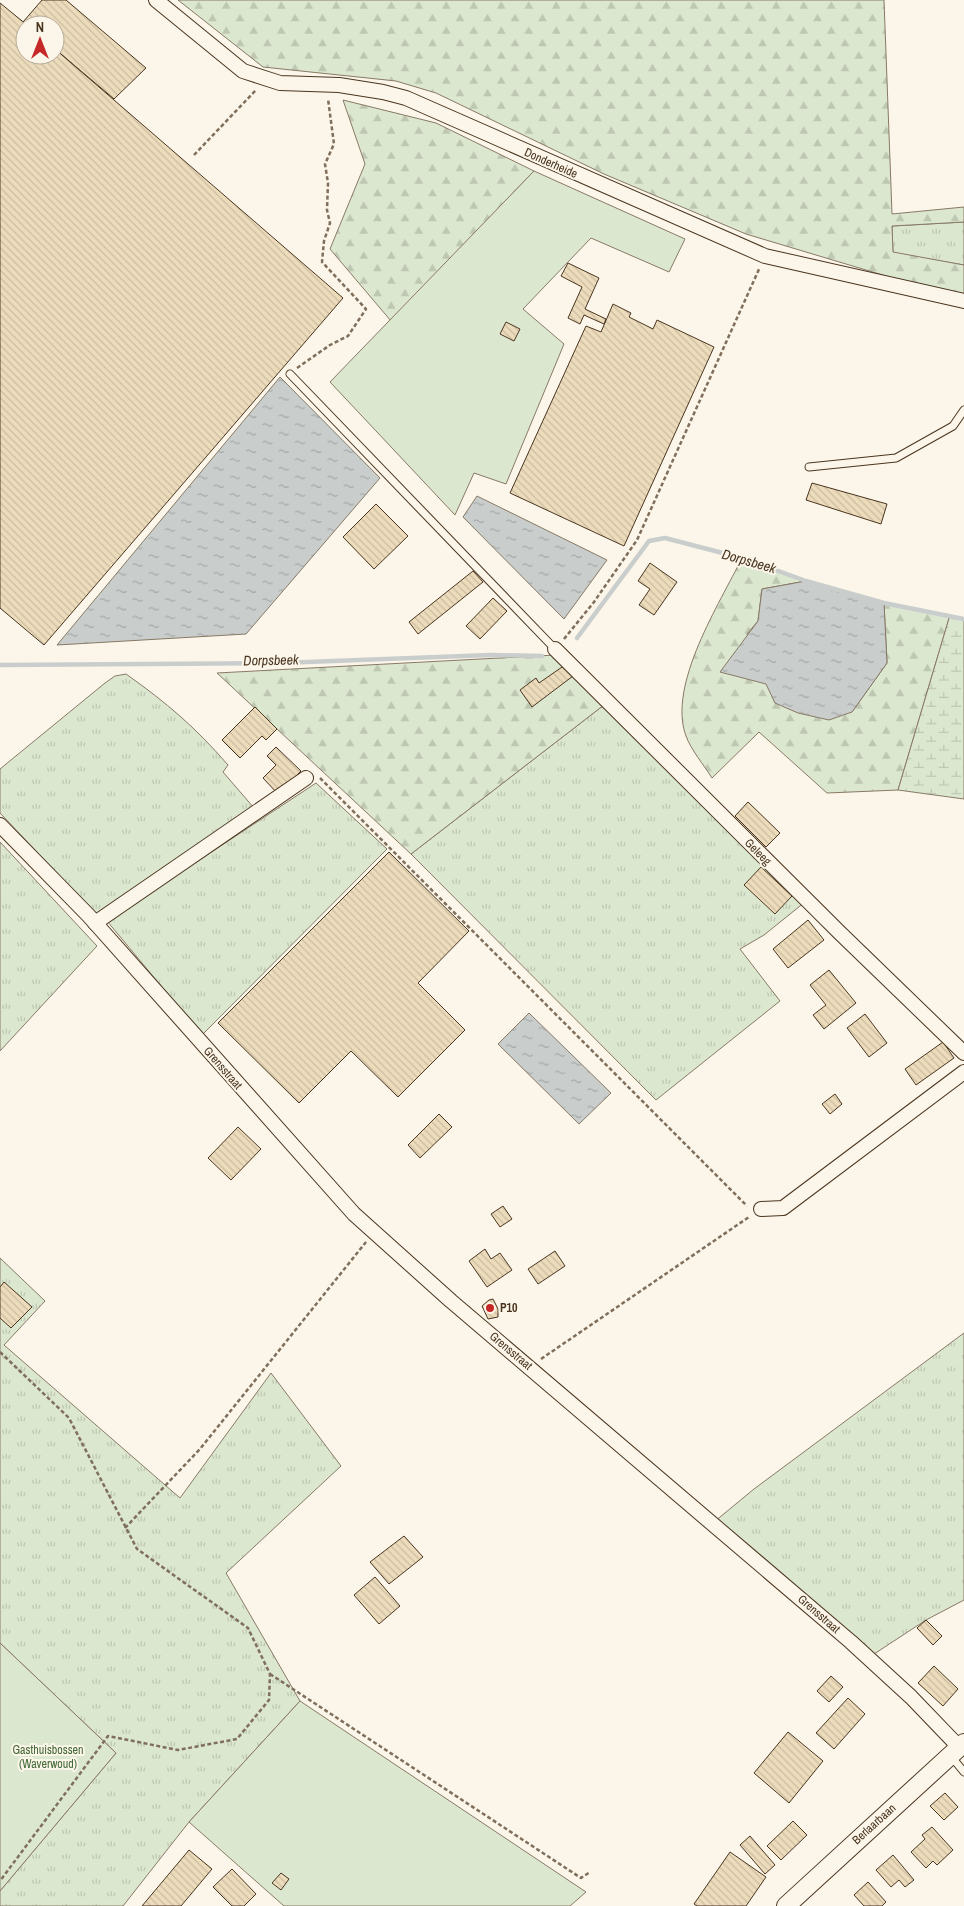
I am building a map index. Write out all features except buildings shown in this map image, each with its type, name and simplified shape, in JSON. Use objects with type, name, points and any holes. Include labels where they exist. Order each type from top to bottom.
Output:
[{"type":"street","name":"Donderheide","points":[[156,0],[244,71],[280,83],[327,85],[382,92],[423,104],[765,256],[964,301]]},
{"type":"street","name":"Geleeg","points":[[555,650],[840,933],[964,1053]]},
{"type":"street","points":[[95,923],[306,778]]},
{"type":"street","name":"Grensstraat","points":[[0,824],[95,923],[325,1182],[374,1232],[451,1301],[851,1642],[911,1697],[957,1749]]},
{"type":"street","points":[[761,1209],[784,1208],[964,1072]]},
{"type":"street","name":"Berlaarbaan","points":[[786,1906],[957,1749]]},
{"type":"lane","points":[[290,374],[555,650]]},
{"type":"lane","points":[[809,467],[896,458],[953,426],[964,410]]},
{"type":"lane","points":[[957,1749],[964,1772]]},
{"type":"path","points":[[194,155],[267,78]]},
{"type":"path","points":[[290,374],[330,345],[348,336],[366,309],[322,262],[324,241],[330,222],[327,210],[328,183],[325,164],[334,144],[327,85]]},
{"type":"path","points":[[555,650],[594,602],[637,540],[765,256]]},
{"type":"path","points":[[306,778],[321,778],[745,1205],[761,1209]]},
{"type":"path","points":[[530,1367],[761,1209]]},
{"type":"path","points":[[125,1528],[200,1449],[374,1232]]},
{"type":"path","points":[[0,1352],[69,1418],[136,1549],[248,1628],[270,1674],[269,1700],[237,1739],[178,1750],[108,1736],[0,1881]]},
{"type":"path","points":[[270,1674],[582,1878],[590,1872]]},
{"type":"green space","points":[[178,0],[884,0],[892,214],[964,207],[964,222],[892,226],[893,252],[964,265],[964,294],[896,279],[746,234],[604,174],[436,93],[396,81],[263,67]]},
{"type":"green space","points":[[343,100],[436,123],[534,171],[391,321],[330,249],[365,164]]},
{"type":"green space","points":[[534,171],[685,239],[669,272],[591,238],[523,309],[564,344],[506,484],[474,473],[455,515],[330,382]]},
{"type":"green space","points":[[964,222],[964,265],[893,253],[892,226]]},
{"type":"green space","points":[[742,558],[806,581],[762,589],[758,621],[747,634],[775,703],[852,712],[887,663],[884,603],[950,615],[898,790],[827,793],[759,732],[712,778],[691,747],[686,736],[682,716],[684,693],[690,669],[710,621]]},
{"type":"green space","points":[[950,615],[964,619],[964,799],[898,790]]},
{"type":"green space","points":[[556,655],[604,705],[411,854],[217,673]]},
{"type":"green space","points":[[126,674],[155,695],[204,739],[228,765],[223,772],[254,808],[96,914],[0,813],[0,769],[105,683],[115,676]]},
{"type":"green space","points":[[604,705],[805,902],[764,935],[740,949],[780,1001],[656,1100],[411,854]]},
{"type":"green space","points":[[316,783],[387,849],[202,1035],[107,921]]},
{"type":"green space","points":[[0,842],[97,946],[0,1051]]},
{"type":"green space","points":[[0,1258],[45,1301],[4,1345],[180,1498],[271,1373],[341,1466],[226,1573],[300,1701],[189,1822],[123,1906],[0,1906],[0,1891],[116,1753],[0,1643]]},
{"type":"green space","points":[[964,1333],[964,1600],[926,1620],[871,1656],[714,1522],[754,1489]]},
{"type":"green space","name":"Gasthuisbossen (Waverwoud)","points":[[0,1643],[116,1753],[0,1891]]},
{"type":"green space","points":[[300,1701],[586,1892],[570,1906],[284,1906],[189,1822]]},
{"type":"water","points":[[280,377],[380,478],[246,634],[57,645]]},
{"type":"water","points":[[477,496],[607,560],[564,619],[463,517]]},
{"type":"water","points":[[806,581],[884,603],[887,663],[852,712],[829,720],[798,713],[775,703],[766,684],[720,672],[758,621],[762,589]]},
{"type":"water","points":[[529,1013],[611,1093],[579,1124],[498,1044]]},
{"type":"waterway","name":"Dorpsbeek","points":[[577,638],[649,541],[665,538],[742,558],[806,581],[884,603],[964,619]]},
{"type":"waterway","name":"Dorpsbeek","points":[[0,665],[281,663],[490,655],[542,656]]},
{"type":"place","name":"P10","points":[[490,1308]]}]
